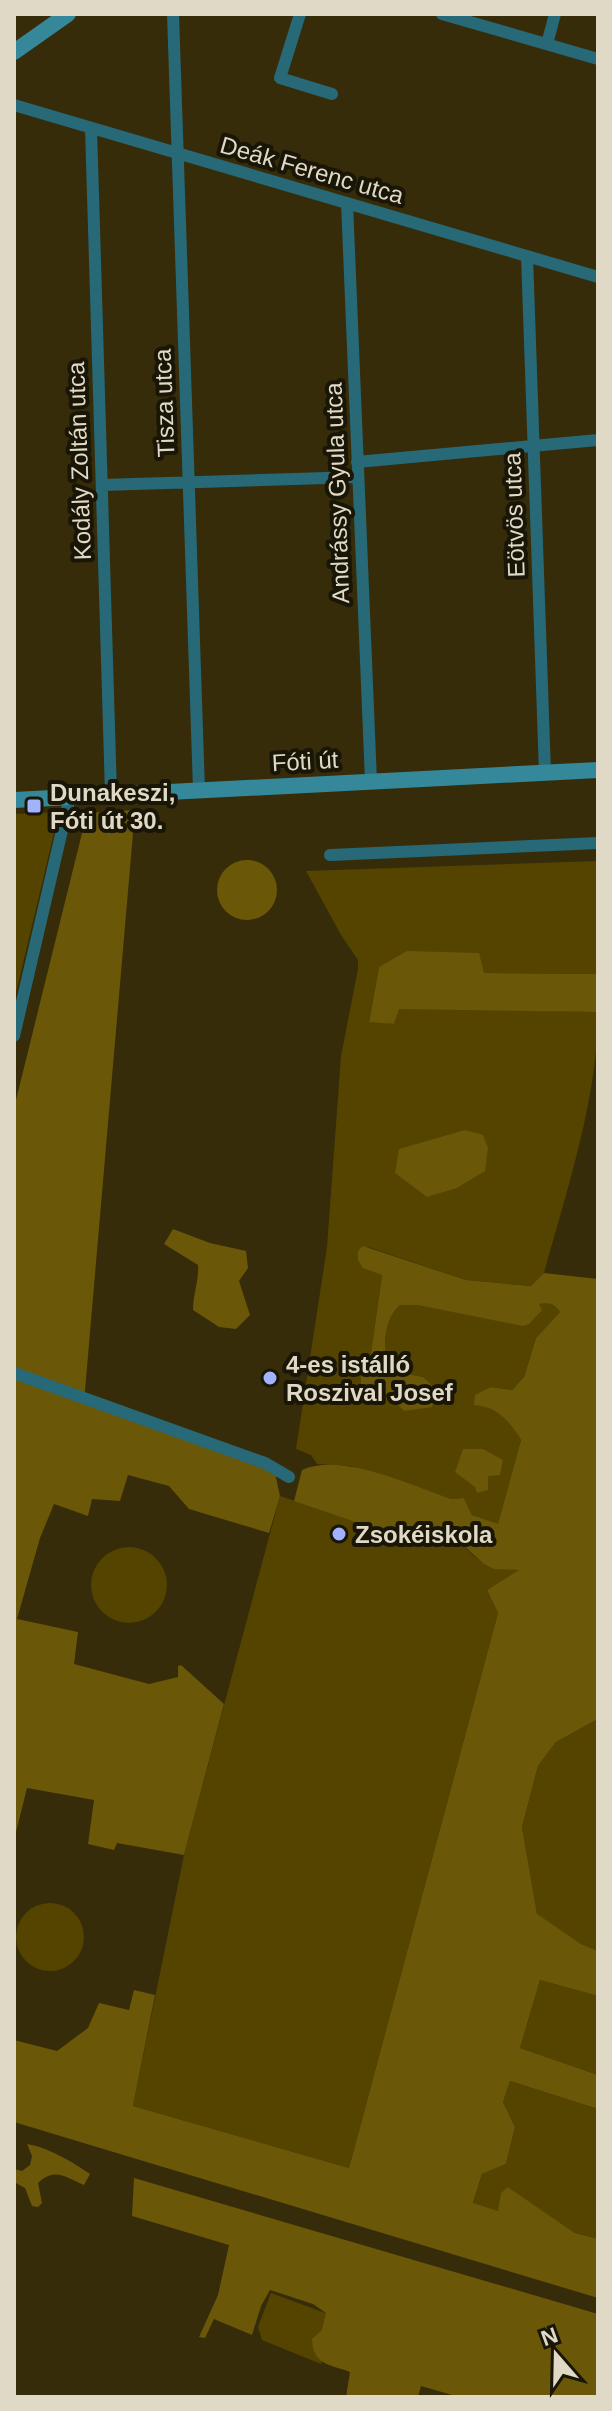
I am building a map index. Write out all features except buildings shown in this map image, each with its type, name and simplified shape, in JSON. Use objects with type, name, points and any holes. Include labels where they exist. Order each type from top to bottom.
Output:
[{"type":"main road","points":[[14,52],[68,14]]},
{"type":"main road","name":"Fóti út","points":[[14,800],[598,770]]},
{"type":"street","name":"Tisza utca","points":[[173,14],[199,790]]},
{"type":"street","points":[[300,14],[280,78],[332,94]]},
{"type":"street","points":[[442,14],[598,59]]},
{"type":"street","points":[[547,44],[555,14]]},
{"type":"street","name":"Deák Ferenc utca","points":[[14,105],[598,277]]},
{"type":"street","name":"Kodály Zoltán utca","points":[[91,128],[111,794]]},
{"type":"street","name":"Andrássy Gyula utca","points":[[347,203],[371,781]]},
{"type":"street","name":"Eötvös utca","points":[[527,256],[545,773]]},
{"type":"street","points":[[357,462],[598,440]]},
{"type":"street","points":[[102,485],[358,477]]},
{"type":"street","points":[[14,1036],[70,796]]},
{"type":"street","points":[[330,855],[598,843]]},
{"type":"street","points":[[14,1373],[265,1463],[289,1477]]},
{"type":"shaded area","points":[[135,810],[84,1402],[260,1463],[275,1473],[280,1496],[269,1533],[189,1509],[169,1486],[128,1475],[120,1501],[92,1499],[88,1516],[54,1504],[40,1538],[17,1619],[78,1632],[74,1664],[149,1684],[178,1677],[178,1666],[181,1665],[224,1704],[184,1855],[117,1843],[114,1850],[88,1844],[94,1800],[27,1788],[14,1840],[14,1108],[87,813]]},
{"type":"shaded area","points":[[59,812],[14,1001],[14,814]]},
{"type":"shaded area","points":[[247,860],[268,869],[277,890],[268,911],[247,920],[226,911],[217,890],[226,869]]},
{"type":"shaded area","points":[[598,861],[598,974],[484,973],[379,967],[369,1021],[394,1024],[398,1008],[598,1012],[593,1077],[580,1143],[544,1273],[532,1286],[466,1280],[368,1247],[382,1274],[369,1368],[386,1394],[404,1411],[423,1377],[390,1372],[386,1355],[387,1327],[400,1305],[547,1302],[560,1312],[536,1338],[524,1377],[512,1390],[491,1387],[484,1391],[483,1405],[509,1419],[521,1440],[498,1525],[472,1515],[464,1498],[451,1499],[350,1466],[317,1464],[311,1455],[296,1449],[327,1247],[341,1056],[358,969],[358,960],[306,871]]},
{"type":"shaded area","points":[[407,951],[479,953],[484,973],[598,974],[598,1012],[399,1009],[394,1024],[369,1022],[379,967]]},
{"type":"shaded area","points":[[465,1130],[483,1135],[488,1148],[485,1171],[457,1188],[427,1197],[395,1173],[399,1149]]},
{"type":"shaded area","points":[[173,1229],[210,1243],[246,1251],[248,1268],[239,1281],[250,1315],[236,1329],[219,1327],[193,1310],[198,1265],[164,1244]]},
{"type":"shaded area","points":[[363,1246],[466,1280],[531,1286],[544,1273],[598,1279],[598,1719],[556,1742],[538,1766],[522,1827],[537,1914],[581,1944],[598,1951],[598,1996],[540,1980],[520,2048],[598,2075],[598,2109],[510,2081],[503,2102],[515,2127],[506,2164],[482,2174],[473,2203],[498,2211],[501,2193],[508,2187],[575,2233],[598,2239],[598,2298],[14,2122],[14,2040],[57,2051],[88,2028],[99,2003],[129,2010],[134,1990],[155,1995],[133,2106],[349,2168],[498,1613],[487,1590],[519,1570],[494,1569],[484,1564],[453,1536],[431,1546],[406,1539],[388,1547],[382,1531],[294,1501],[302,1470],[336,1465],[376,1472],[451,1499],[464,1498],[472,1515],[498,1524],[521,1440],[502,1416],[489,1408],[474,1405],[475,1395],[491,1387],[512,1390],[524,1377],[536,1338],[560,1312],[551,1304],[539,1304],[542,1310],[523,1326],[418,1305],[400,1305],[387,1327],[386,1354],[390,1371],[423,1377],[438,1391],[432,1407],[404,1411],[386,1394],[361,1384],[361,1368],[369,1367],[382,1275],[363,1268],[358,1260],[358,1251]]},
{"type":"shaded area","points":[[463,1449],[483,1449],[503,1460],[500,1475],[488,1476],[488,1490],[477,1493],[475,1487],[455,1472]]},
{"type":"shaded area","points":[[280,1496],[431,1546],[453,1536],[482,1562],[497,1568],[521,1570],[487,1590],[498,1613],[349,2168],[133,2106],[184,1855]]},
{"type":"shaded area","points":[[137,1547],[150,1553],[161,1564],[167,1585],[165,1600],[150,1617],[137,1623],[121,1623],[108,1617],[93,1600],[91,1577],[97,1564],[114,1549]]},
{"type":"shaded area","points":[[598,1719],[598,1951],[581,1944],[537,1915],[522,1827],[538,1766],[556,1742]]},
{"type":"shaded area","points":[[43,1903],[57,1903],[69,1908],[79,1918],[84,1937],[79,1956],[69,1966],[57,1971],[43,1971],[31,1966],[21,1956],[16,1944],[16,1930],[21,1918],[31,1908]]},
{"type":"shaded area","points":[[540,1980],[598,1996],[598,2075],[520,2048]]},
{"type":"shaded area","points":[[510,2081],[598,2109],[598,2239],[575,2233],[508,2187],[498,2211],[473,2204],[482,2174],[506,2164],[515,2127],[503,2102]]},
{"type":"shaded area","points":[[27,2144],[60,2156],[90,2174],[84,2185],[60,2175],[50,2175],[38,2183],[42,2203],[38,2207],[32,2206],[25,2188],[14,2182],[14,2169],[22,2171],[30,2165],[32,2156]]},
{"type":"shaded area","points":[[134,2178],[598,2314],[598,2397],[459,2397],[421,2386],[418,2397],[346,2397],[350,2372],[319,2359],[313,2348],[312,2339],[322,2330],[326,2313],[313,2304],[270,2290],[261,2306],[252,2335],[214,2319],[205,2338],[199,2337],[218,2295],[229,2245],[132,2216]]},
{"type":"shaded area","points":[[271,2293],[336,2317],[321,2364],[262,2340],[258,2327]]},
{"type":"place","name":"Dunakeszi, Fóti út 30.","points":[[34,806]]},
{"type":"place","name":"4-es istálló Roszival Josef","points":[[270,1378]]},
{"type":"place","name":"Zsokéiskola","points":[[339,1534]]}]
